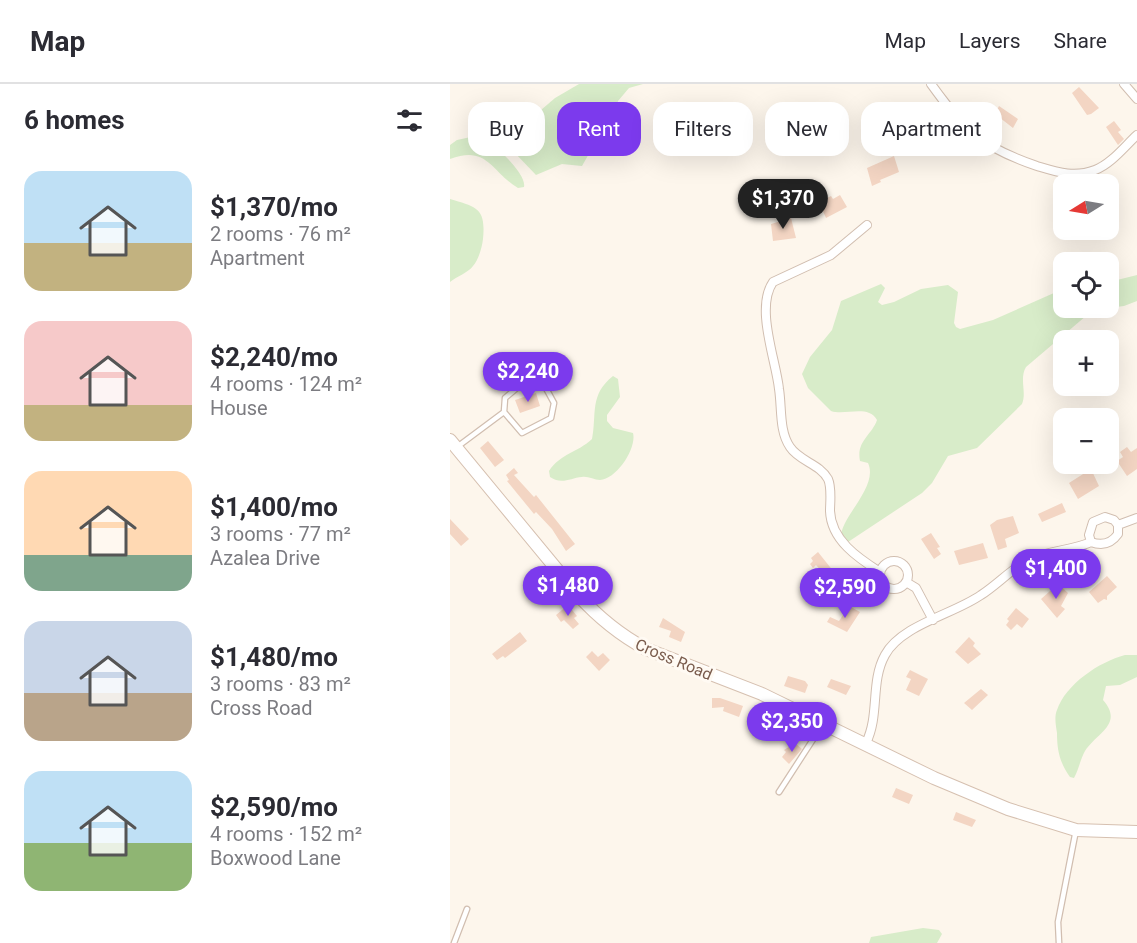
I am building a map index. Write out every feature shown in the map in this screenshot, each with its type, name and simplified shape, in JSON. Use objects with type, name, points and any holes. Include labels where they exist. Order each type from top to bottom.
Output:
[{"type":"street","points":[[931,84],[953,115],[987,145],[1002,154],[1063,174],[1096,169],[1137,135]]},
{"type":"street","points":[[1124,84],[1137,99]]},
{"type":"street","points":[[867,225],[831,255],[773,282],[768,289],[766,305],[769,340],[776,366],[782,421],[788,446],[794,453],[820,470],[828,480],[830,516],[837,535],[865,562],[880,572],[884,584],[891,589],[900,588],[906,582],[906,568],[899,561],[885,564],[880,572]]},
{"type":"street","name":"Cross Road","points":[[453,444],[578,595],[613,628],[646,649],[762,694],[934,778],[1008,808],[1076,830],[1137,832]]},
{"type":"street","points":[[866,743],[873,730],[878,670],[894,642],[961,607],[1030,559],[1091,542],[1100,545],[1110,542],[1118,534],[1118,525],[1109,517],[1097,519],[1091,527],[1091,542]]},
{"type":"street","points":[[1118,525],[1137,518]]},
{"type":"street","points":[[906,582],[916,588],[933,620]]},
{"type":"lane","points":[[542,381],[554,404],[552,418],[522,433],[504,412],[505,398],[518,387],[542,381]]},
{"type":"lane","points":[[453,444],[504,412]]},
{"type":"lane","points":[[779,792],[824,723]]},
{"type":"lane","points":[[1059,943],[1058,922],[1076,830]]},
{"type":"lane","points":[[454,943],[467,909]]},
{"type":"green space","points":[[579,84],[643,84],[629,88],[618,102],[557,102],[557,156],[588,156],[582,166],[562,164],[536,175],[518,156],[545,156],[545,107]]},
{"type":"green space","points":[[468,138],[468,156],[450,159],[450,145],[457,140]]},
{"type":"green space","points":[[476,156],[505,156],[524,181],[524,187],[518,188],[509,182]]},
{"type":"green space","points":[[450,199],[478,210],[484,229],[481,249],[475,263],[468,271],[450,282]]},
{"type":"green space","points":[[1137,275],[1137,301],[1119,307],[1119,280]]},
{"type":"green space","points":[[881,284],[885,288],[878,302],[882,305],[921,289],[948,285],[958,292],[954,323],[956,327],[960,329],[993,320],[1053,293],[1053,318],[1084,318],[1069,330],[1053,330],[1053,344],[1026,367],[1023,376],[1022,404],[977,448],[948,456],[932,483],[922,493],[848,542],[842,543],[841,535],[844,525],[868,484],[870,473],[868,463],[860,461],[859,454],[862,443],[877,420],[873,415],[862,411],[831,411],[808,388],[802,374],[810,357],[832,330],[841,301]]},
{"type":"green space","points":[[613,376],[618,379],[620,397],[607,415],[607,421],[613,428],[633,433],[629,454],[619,469],[600,480],[584,477],[562,481],[550,477],[549,471],[559,460],[592,439],[597,398],[605,383]]},
{"type":"green space","points":[[1125,655],[1137,655],[1137,677],[1120,685],[1106,686],[1103,700],[1109,708],[1110,722],[1085,751],[1074,778],[1070,777],[1061,762],[1058,751],[1056,716],[1061,700],[1085,675]]},
{"type":"green space","points":[[923,928],[939,930],[942,934],[937,943],[869,943],[871,937]]},
{"type":"building","points":[[1079,87],[1099,108],[1091,114],[1087,115],[1072,93]]},
{"type":"building","points":[[1002,108],[1018,119],[1013,128],[1002,119]]},
{"type":"building","points":[[1114,121],[1121,130],[1118,132],[1124,139],[1118,145],[1106,127]]},
{"type":"building","points":[[894,156],[899,172],[872,186],[867,168]]},
{"type":"building","points":[[840,195],[847,207],[826,218],[819,202],[831,196],[833,199]]},
{"type":"building","points":[[791,218],[796,238],[773,241],[771,224]]},
{"type":"building","points":[[536,393],[540,406],[520,413],[515,400]]},
{"type":"building","points":[[488,441],[504,460],[495,467],[480,448]]},
{"type":"building","points":[[1127,447],[1131,452],[1137,448],[1137,469],[1127,476],[1119,464],[1119,460],[1123,457],[1120,452]]},
{"type":"building","points":[[514,468],[518,473],[514,475],[534,497],[536,495],[575,544],[566,551],[552,529],[536,512],[534,514],[507,481],[509,480],[506,475]]},
{"type":"building","points":[[1083,474],[1093,474],[1099,486],[1078,499],[1069,483]]},
{"type":"building","points":[[1062,503],[1066,512],[1042,522],[1038,514]]},
{"type":"building","points":[[1013,516],[1019,533],[1005,539],[1007,547],[998,550],[990,525],[997,520]]},
{"type":"building","points":[[450,519],[469,539],[461,546],[450,534]]},
{"type":"building","points":[[931,533],[940,547],[937,548],[941,554],[934,559],[921,539]]},
{"type":"building","points":[[983,543],[988,558],[959,565],[954,551]]},
{"type":"building","points":[[818,552],[834,572],[828,578],[816,565],[813,568],[810,564],[813,561],[811,558]]},
{"type":"building","points":[[1107,576],[1117,587],[1107,596],[1107,600],[1104,599],[1098,603],[1089,592]]},
{"type":"building","points":[[1058,584],[1068,593],[1061,606],[1065,609],[1057,618],[1041,599]]},
{"type":"building","points":[[568,605],[577,616],[574,618],[579,624],[573,629],[564,620],[561,622],[556,615]]},
{"type":"building","points":[[849,606],[860,612],[847,632],[827,622],[830,617],[839,621]]},
{"type":"building","points":[[1016,608],[1029,619],[1022,628],[1017,624],[1011,630],[1006,625],[1009,621],[1007,619]]},
{"type":"building","points":[[663,618],[685,632],[681,642],[669,637],[671,631],[659,627]]},
{"type":"building","points":[[520,632],[527,641],[505,658],[503,656],[497,660],[492,654]]},
{"type":"building","points":[[969,637],[975,643],[973,646],[981,654],[968,664],[955,652]]},
{"type":"building","points":[[592,651],[598,657],[603,653],[610,660],[599,671],[586,657]]},
{"type":"building","points":[[910,670],[928,679],[919,696],[906,690],[911,679],[906,677]]},
{"type":"building","points":[[788,676],[805,681],[808,685],[805,693],[784,686]]},
{"type":"building","points":[[831,679],[851,686],[846,695],[827,687]]},
{"type":"building","points":[[981,689],[988,695],[972,710],[964,703]]},
{"type":"building","points":[[712,698],[720,698],[743,706],[739,717],[723,711],[724,707],[712,708]]},
{"type":"building","points":[[761,716],[781,724],[777,733],[771,731],[770,733],[758,726]]},
{"type":"building","points":[[795,743],[802,749],[789,764],[782,757],[786,752],[784,750]]},
{"type":"building","points":[[896,788],[913,795],[909,804],[892,797]]},
{"type":"building","points":[[956,812],[976,820],[972,827],[953,820]]}]
